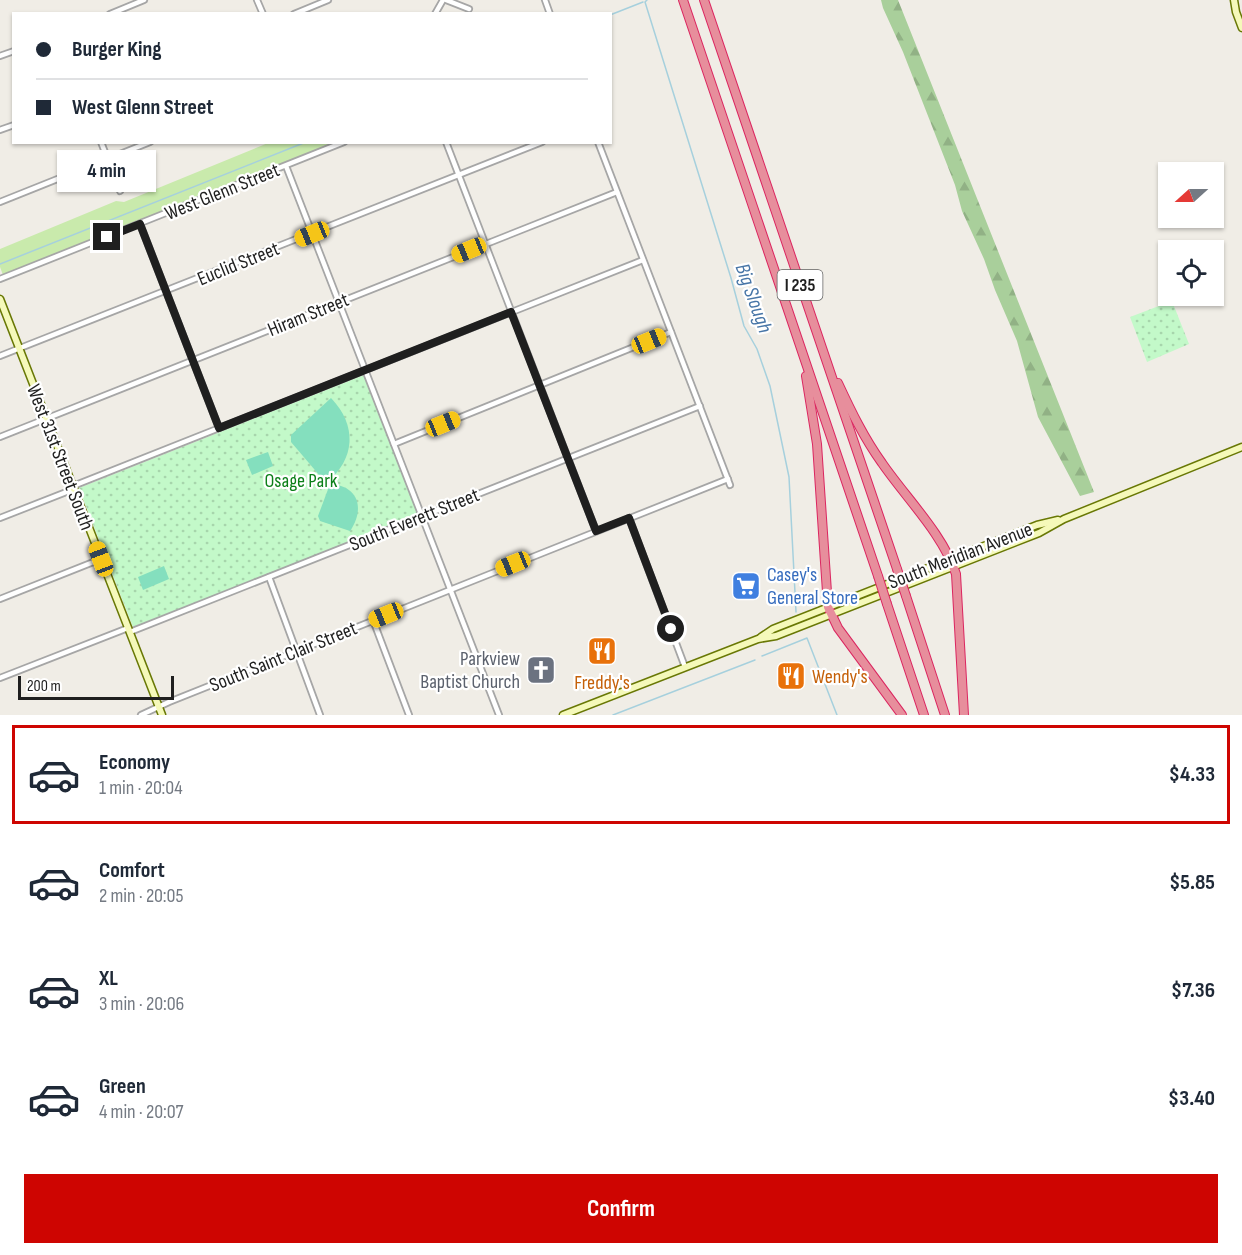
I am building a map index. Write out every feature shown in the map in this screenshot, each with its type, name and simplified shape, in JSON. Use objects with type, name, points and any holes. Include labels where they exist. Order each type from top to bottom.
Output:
[{"type":"highway","name":"I 235","points":[[683,0],[924,715]]},
{"type":"highway","name":"I 235","points":[[704,0],[945,715]]},
{"type":"highway","points":[[798,342],[812,407],[817,444],[829,611],[838,627],[902,715]]},
{"type":"highway","points":[[823,355],[864,435],[948,552],[956,574],[964,715]]},
{"type":"main road","points":[[1235,0],[1242,7]]},
{"type":"main road","points":[[1235,0],[1236,12],[1242,28]]},
{"type":"main road","name":"West 31st Street South","points":[[0,299],[162,715]]},
{"type":"main road","name":"South Meridian Avenue","points":[[563,715],[759,639],[776,636],[829,611],[952,563],[1037,525],[1064,519],[1242,447]]},
{"type":"street","points":[[115,12],[144,0]]},
{"type":"street","points":[[299,12],[328,0]]},
{"type":"street","points":[[444,0],[469,9]]},
{"type":"street","points":[[102,144],[120,191]]},
{"type":"street","points":[[0,202],[145,144]]},
{"type":"street","name":"West Glenn Street","points":[[0,279],[339,144]]},
{"type":"street","points":[[447,144],[596,531]]},
{"type":"street","name":"Euclid Street","points":[[0,356],[537,144]]},
{"type":"street","points":[[599,144],[730,485]]},
{"type":"street","points":[[286,166],[499,715]]},
{"type":"street","name":"Hiram Street","points":[[0,437],[617,192]]},
{"type":"street","points":[[140,224],[219,428]]},
{"type":"street","points":[[0,518],[219,428],[643,260]]},
{"type":"street","points":[[393,444],[671,332]]},
{"type":"street","name":"South Everett Street","points":[[0,678],[269,577],[700,406]]},
{"type":"street","name":"South Saint Clair Street","points":[[141,715],[728,479]]},
{"type":"street","points":[[629,518],[685,667]]},
{"type":"street","points":[[0,599],[101,559]]},
{"type":"street","points":[[269,577],[320,715]]},
{"type":"street","points":[[373,620],[409,715]]},
{"type":"green space","points":[[881,0],[898,0],[1094,492],[1080,496],[1038,417],[1017,341],[962,211],[955,185]]},
{"type":"green space","points":[[266,144],[334,144],[3,275],[0,267],[0,249],[116,201],[124,202]]},
{"type":"green space","points":[[1159,306],[1174,306],[1189,344],[1147,362],[1130,317]]},
{"type":"green space","name":"Osage Park","points":[[364,375],[418,515],[133,627],[79,488]]},
{"type":"green space","points":[[331,398],[345,419],[349,430],[349,442],[348,453],[343,463],[326,483],[291,442],[291,435]]},
{"type":"green space","points":[[268,452],[273,466],[252,475],[246,460]]},
{"type":"green space","points":[[330,484],[347,489],[356,500],[357,515],[350,531],[320,521],[318,516]]},
{"type":"green space","points":[[164,566],[169,579],[143,590],[138,577]]},
{"type":"waterway","name":"Big Slough","points":[[647,0],[645,2],[744,326],[757,349],[770,386],[789,477],[796,612]]},
{"type":"waterway","points":[[612,14],[643,2]]},
{"type":"waterway","points":[[0,264],[301,144]]},
{"type":"waterway","points":[[762,656],[807,638],[837,715]]},
{"type":"waterway","points":[[613,715],[755,660]]},
{"type":"place","name":"Casey's General Store","points":[[746,586]]},
{"type":"place","name":"Freddy's","points":[[602,651]]},
{"type":"place","name":"Parkview Baptist Church","points":[[541,670]]},
{"type":"place","name":"Wendy's","points":[[791,676]]},
{"type":"route","points":[[107,237],[140,224],[219,428],[511,312],[596,531],[629,518],[671,629]]}]
